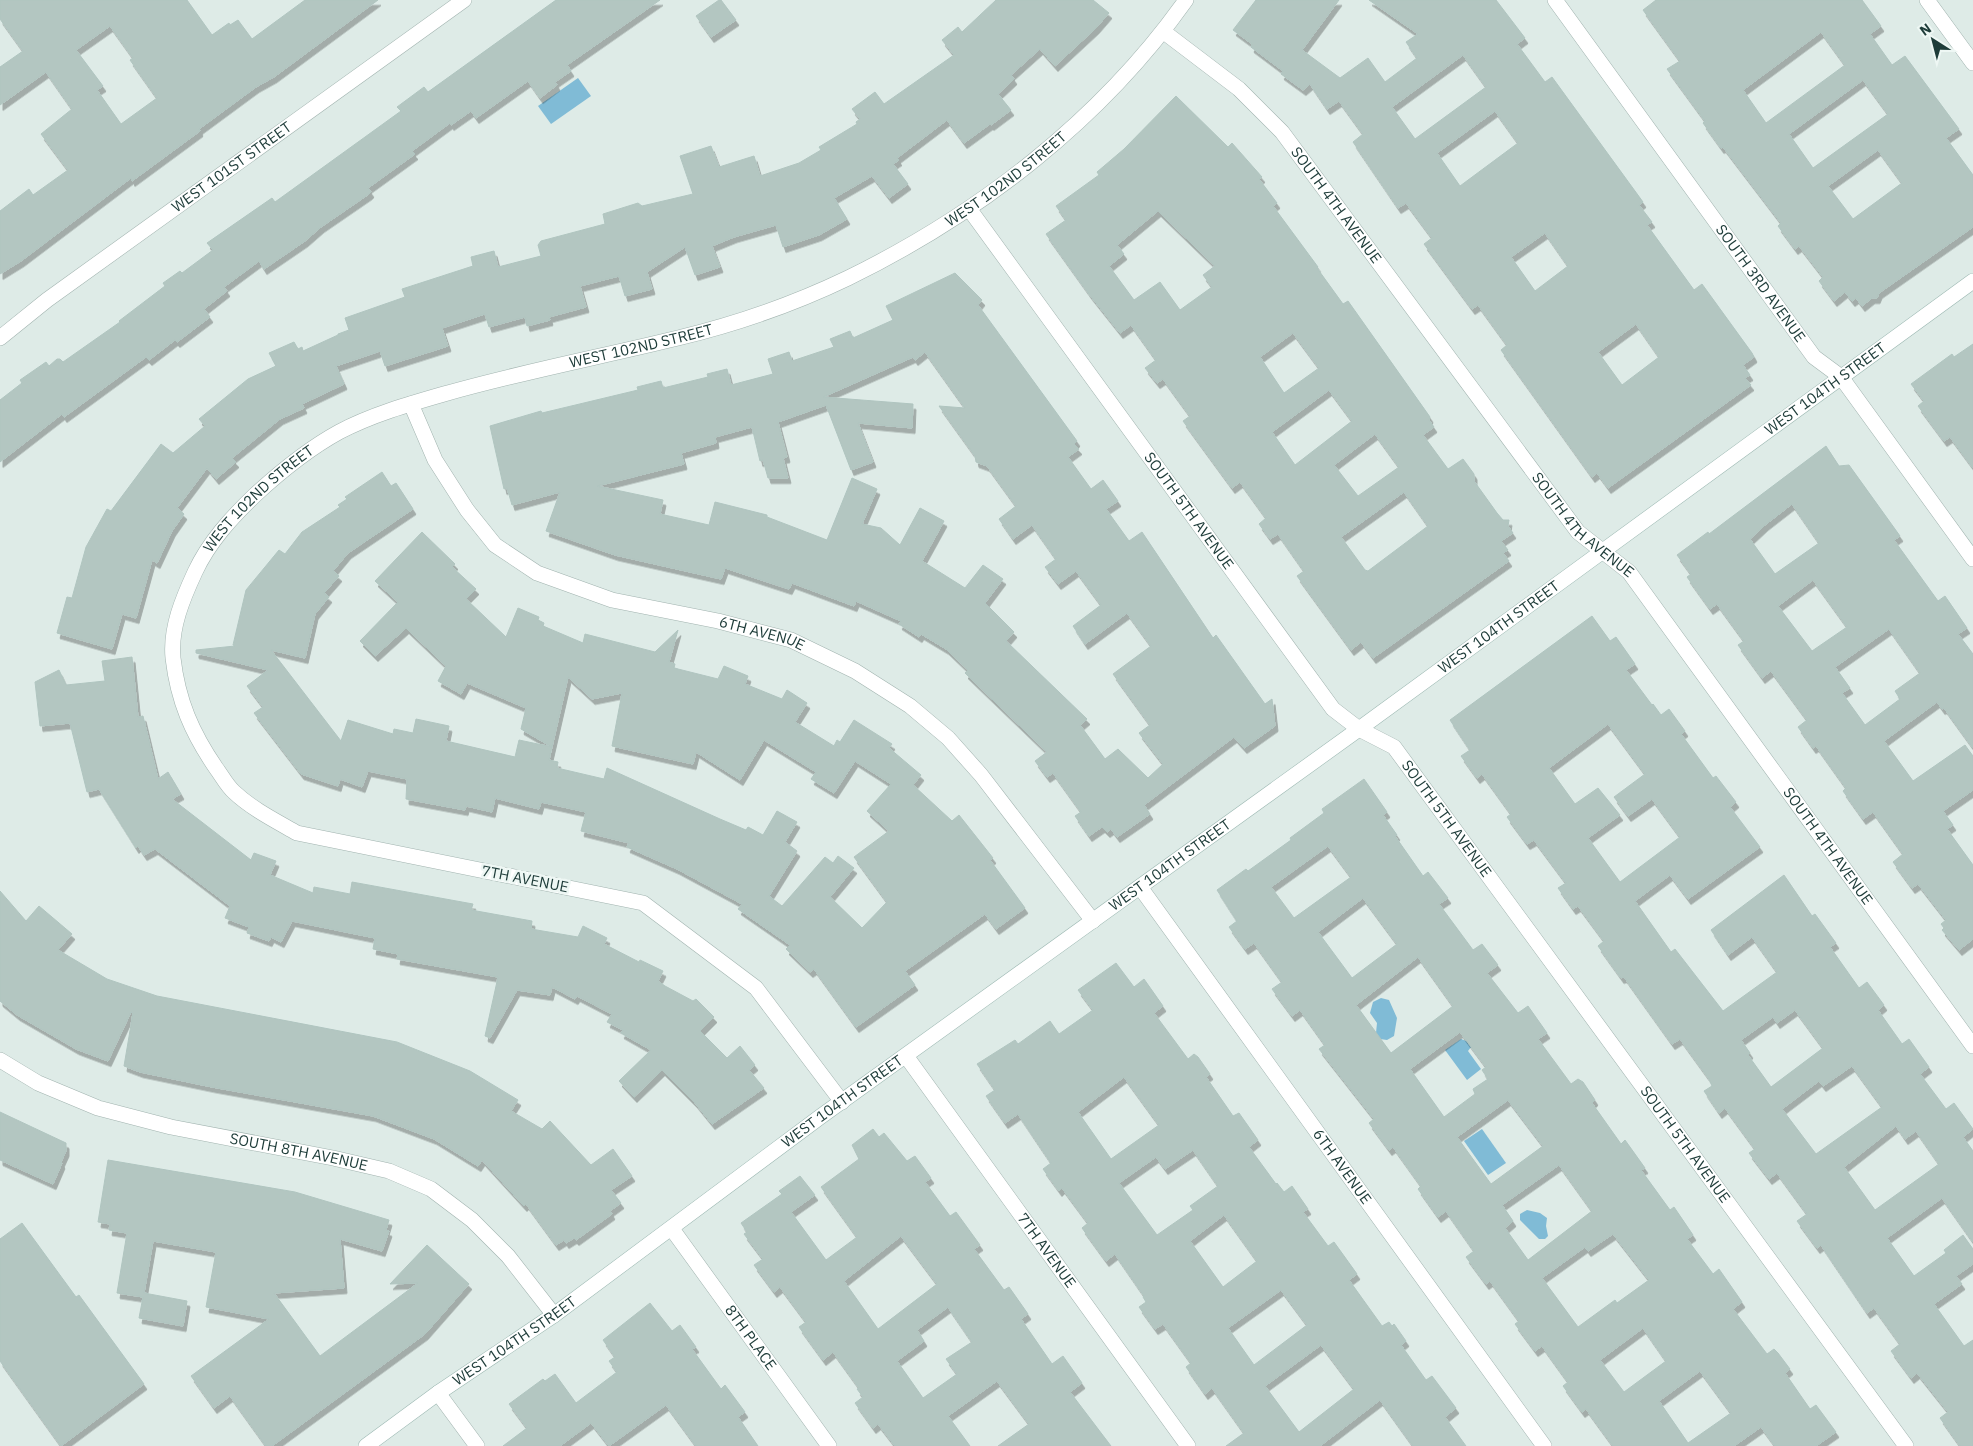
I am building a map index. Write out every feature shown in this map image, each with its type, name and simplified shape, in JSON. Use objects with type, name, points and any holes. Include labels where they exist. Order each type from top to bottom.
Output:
[{"type":"street","name":"WEST 101ST STREET","points":[[0,338],[47,300],[464,0]]},
{"type":"street","name":"WEST 102ND STREET","points":[[183,710],[172,649],[184,597],[202,556],[219,532],[262,488],[312,449],[341,431],[411,404],[485,383],[683,336],[781,307],[845,279],[923,239],[970,210],[1028,166],[1097,103],[1164,32],[1186,0]]},
{"type":"street","name":"SOUTH 3RD AVENUE","points":[[1555,0],[1814,356],[1841,377],[1973,559]]},
{"type":"street","points":[[1927,0],[1973,63]]},
{"type":"street","name":"SOUTH 4TH AVENUE","points":[[1164,32],[1238,89],[1282,132],[1578,532],[1628,572],[1973,1046]]},
{"type":"street","name":"SOUTH 5TH AVENUE","points":[[970,210],[1333,709],[1359,729],[1394,747],[1906,1446]]},
{"type":"street","name":"WEST 104TH STREET","points":[[366,1446],[438,1393],[554,1315],[842,1102],[1603,552],[1973,281]]},
{"type":"street","name":"6TH AVENUE","points":[[411,404],[435,460],[467,510],[495,544],[537,574],[612,600],[718,621],[791,640],[855,671],[910,706],[948,738],[981,775],[1093,921]]},
{"type":"street","name":"7TH AVENUE","points":[[183,710],[197,737],[233,791],[263,813],[297,834],[643,903],[756,988],[842,1102]]},
{"type":"street","name":"6TH AVENUE","points":[[1140,887],[1544,1446]]},
{"type":"street","name":"7TH AVENUE","points":[[906,1056],[1188,1446]]},
{"type":"street","name":"SOUTH 8TH AVENUE","points":[[0,1060],[38,1083],[98,1108],[171,1127],[333,1158],[389,1171],[431,1189],[472,1220],[508,1256],[554,1315]]},
{"type":"street","name":"8TH PLACE","points":[[672,1229],[829,1446]]},
{"type":"street","points":[[438,1393],[476,1446]]},
{"type":"water","points":[[578,78],[591,96],[551,124],[538,106]]},
{"type":"water","points":[[1381,998],[1389,1000],[1397,1018],[1394,1036],[1387,1040],[1380,1039],[1376,1033],[1377,1023],[1370,1013],[1373,1002]]},
{"type":"water","points":[[1461,1039],[1469,1042],[1471,1047],[1468,1051],[1481,1069],[1467,1080],[1445,1050]]},
{"type":"water","points":[[1482,1129],[1506,1163],[1488,1175],[1464,1141]]},
{"type":"water","points":[[1527,1210],[1540,1213],[1547,1218],[1548,1236],[1545,1239],[1539,1239],[1520,1220],[1520,1214]]},
{"type":"building","points":[[0,0],[187,0],[212,35],[229,23],[230,25],[238,20],[252,39],[305,0],[378,0],[274,77],[256,87],[132,181],[131,178],[21,261],[0,274],[0,211],[29,189],[33,195],[68,170],[41,134],[72,109],[46,72],[0,105],[0,67],[23,51],[0,19]],"holes":[[[110,26],[133,58],[130,60],[157,98],[121,124],[97,90],[103,86],[76,50]]]},
{"type":"building","points":[[556,0],[660,0],[567,65],[571,71],[555,82],[557,85],[540,98],[528,81],[476,118],[471,111],[451,125],[450,123],[412,151],[415,154],[368,188],[371,192],[369,194],[321,227],[305,241],[264,269],[259,261],[224,287],[227,291],[204,309],[210,317],[177,342],[175,340],[149,360],[146,357],[64,417],[62,414],[0,462],[0,400],[22,383],[20,380],[46,362],[49,366],[57,359],[63,362],[120,322],[165,286],[163,283],[180,271],[182,273],[213,250],[207,243],[272,198],[275,202],[401,111],[397,107],[424,87],[428,92]]},
{"type":"building","points":[[721,0],[736,20],[711,37],[696,16]]},
{"type":"building","points":[[996,0],[1093,0],[1109,13],[1096,28],[1055,66],[1040,49],[1011,75],[1014,79],[998,94],[1011,110],[991,125],[964,143],[947,120],[897,158],[899,160],[893,164],[908,184],[889,198],[872,176],[834,198],[847,219],[819,235],[783,247],[776,225],[734,237],[712,246],[720,267],[695,275],[685,247],[647,272],[652,289],[625,296],[619,276],[580,286],[586,307],[549,317],[550,320],[527,326],[525,317],[489,327],[485,314],[442,328],[448,346],[385,366],[380,351],[336,366],[344,384],[302,404],[304,408],[280,419],[232,458],[236,462],[216,479],[207,468],[177,508],[184,514],[172,531],[157,563],[152,560],[136,618],[122,614],[112,649],[57,633],[67,597],[72,598],[86,547],[107,509],[111,511],[161,444],[173,453],[205,426],[199,419],[248,379],[276,366],[269,353],[294,342],[298,349],[302,347],[303,351],[349,330],[345,318],[405,297],[402,289],[473,266],[471,257],[494,251],[498,267],[541,256],[538,245],[541,241],[605,224],[603,214],[638,203],[642,206],[693,194],[680,156],[711,146],[719,167],[754,156],[760,176],[799,163],[821,150],[819,147],[857,124],[856,122],[860,119],[852,109],[875,92],[884,104],[954,55],[942,40],[958,27],[962,32]]},
{"type":"building","points":[[1256,0],[1339,0],[1302,50],[1340,78],[1368,58],[1385,82],[1417,58],[1406,42],[1418,34],[1369,0],[1496,0],[1525,38],[1517,44],[1545,82],[1552,77],[1643,202],[1639,205],[1652,222],[1647,225],[1694,290],[1702,284],[1752,353],[1754,357],[1743,365],[1750,375],[1745,378],[1751,385],[1608,488],[1597,473],[1592,477],[1501,350],[1507,345],[1478,305],[1472,309],[1424,244],[1432,238],[1406,203],[1398,208],[1353,142],[1363,134],[1339,101],[1327,109],[1310,84],[1303,90],[1281,74],[1283,71],[1251,47],[1252,44],[1233,30]],"holes":[[[1463,55],[1486,87],[1415,139],[1392,107]],[[1495,111],[1518,143],[1460,186],[1437,153]],[[1545,233],[1568,266],[1535,291],[1511,257]],[[1636,324],[1659,357],[1622,385],[1598,352]]]},
{"type":"building","points":[[1656,0],[1862,0],[1881,26],[1870,34],[1892,65],[1905,56],[1959,129],[1946,138],[1973,175],[1973,227],[1879,293],[1877,298],[1872,298],[1862,306],[1856,298],[1852,301],[1845,292],[1834,301],[1819,281],[1823,277],[1799,246],[1795,249],[1778,226],[1781,223],[1723,147],[1721,148],[1703,123],[1705,121],[1667,69],[1680,61],[1643,10]],"holes":[[[1821,32],[1845,65],[1766,123],[1743,90]],[[1863,80],[1888,114],[1813,168],[1789,134]],[[1878,150],[1902,183],[1853,219],[1828,186]]]},
{"type":"building","points":[[1176,96],[1228,147],[1232,143],[1262,177],[1259,179],[1277,203],[1273,206],[1343,304],[1348,301],[1430,417],[1429,420],[1434,427],[1423,435],[1448,469],[1463,459],[1474,474],[1474,481],[1497,513],[1503,520],[1509,520],[1508,526],[1513,533],[1501,541],[1508,550],[1503,553],[1509,561],[1373,658],[1361,642],[1351,650],[1297,576],[1304,571],[1278,534],[1270,539],[1259,524],[1266,518],[1240,482],[1232,488],[1183,421],[1190,416],[1163,379],[1157,383],[1145,368],[1156,360],[1131,325],[1120,333],[1046,234],[1066,220],[1056,206],[1099,175],[1097,172],[1124,149]],"holes":[[[1158,211],[1215,266],[1203,275],[1212,287],[1180,310],[1160,282],[1134,300],[1109,266],[1124,254],[1117,245]],[[1293,333],[1319,368],[1284,393],[1260,357]],[[1329,390],[1352,421],[1295,465],[1272,432]],[[1375,434],[1399,467],[1358,496],[1334,465]],[[1404,492],[1428,526],[1368,571],[1365,570],[1341,537]]]},
{"type":"building","points":[[955,273],[982,300],[978,305],[1077,441],[1074,444],[1079,449],[1068,457],[1091,489],[1103,480],[1118,501],[1106,509],[1129,541],[1142,532],[1213,638],[1216,635],[1265,704],[1272,699],[1275,726],[1244,748],[1234,737],[1144,805],[1150,814],[1117,837],[1111,829],[1107,832],[1102,827],[1089,836],[1075,816],[1081,812],[1053,773],[1047,777],[1035,761],[1047,752],[965,673],[968,670],[946,649],[921,634],[919,637],[899,624],[901,621],[856,601],[854,606],[792,583],[789,589],[725,568],[721,579],[615,555],[546,531],[560,492],[512,505],[507,488],[504,489],[490,426],[541,411],[542,413],[638,390],[637,387],[661,381],[663,388],[708,377],[707,374],[727,369],[731,385],[773,374],[768,359],[789,352],[792,361],[834,347],[830,339],[850,331],[853,338],[893,320],[886,306]],"holes":[[[925,352],[965,408],[939,406],[975,456],[976,462],[987,466],[1016,506],[999,519],[1013,539],[1032,525],[1056,559],[1045,567],[1058,584],[1076,571],[1101,605],[1073,626],[1085,644],[1127,613],[1151,646],[1113,674],[1150,725],[1139,733],[1163,764],[1148,778],[1118,749],[1105,759],[1080,725],[1087,719],[1006,641],[1014,632],[985,603],[1003,579],[983,565],[965,588],[922,561],[944,521],[920,508],[900,545],[881,528],[862,524],[877,489],[852,478],[827,540],[767,517],[767,515],[715,502],[709,525],[660,514],[663,500],[597,486],[684,464],[681,453],[716,443],[715,437],[752,427],[760,461],[763,460],[768,478],[788,478],[783,458],[787,457],[778,422],[826,405],[851,470],[873,462],[858,423],[912,428],[913,404],[823,397],[913,357],[915,360]]]},
{"type":"building","points":[[1973,344],[1973,468],[1950,437],[1944,441],[1918,406],[1924,401],[1911,384],[1952,354],[1954,357]]},
{"type":"building","points":[[1826,446],[1839,466],[1849,465],[1900,536],[1894,540],[1938,601],[1945,596],[1967,628],[1958,634],[1973,654],[1973,748],[1944,708],[1942,709],[1937,702],[1884,741],[1913,781],[1965,745],[1973,756],[1973,790],[1943,811],[1953,825],[1947,829],[1973,865],[1973,939],[1959,950],[1942,930],[1944,928],[1941,924],[1946,920],[1918,884],[1912,888],[1893,862],[1903,854],[1873,812],[1863,819],[1843,791],[1846,788],[1816,746],[1813,748],[1798,727],[1807,720],[1771,671],[1762,678],[1738,645],[1744,641],[1717,604],[1710,609],[1687,577],[1691,574],[1677,555],[1708,532],[1709,534]],"holes":[[[1792,504],[1819,543],[1775,574],[1750,539]],[[1813,580],[1847,627],[1812,651],[1778,606]],[[1889,629],[1920,673],[1895,691],[1900,699],[1865,725],[1842,693],[1850,688],[1835,667]]]},
{"type":"building","points":[[382,472],[391,486],[396,483],[413,509],[348,553],[333,571],[339,576],[324,593],[329,597],[315,614],[305,658],[271,650],[341,741],[348,720],[393,734],[394,729],[413,733],[416,719],[449,726],[446,741],[515,757],[519,740],[552,747],[521,729],[526,708],[467,683],[461,694],[438,681],[446,666],[406,628],[375,656],[360,641],[398,602],[375,581],[422,532],[455,564],[452,567],[476,589],[466,599],[506,637],[518,608],[539,617],[538,620],[544,623],[543,626],[583,643],[585,634],[655,652],[678,630],[669,662],[675,664],[674,668],[718,679],[724,666],[748,676],[745,684],[782,699],[787,690],[807,703],[795,722],[834,746],[837,740],[840,742],[854,720],[892,744],[889,748],[921,775],[913,785],[952,821],[959,815],[993,858],[990,860],[1025,908],[996,929],[985,914],[905,971],[915,985],[856,1027],[814,969],[810,972],[786,949],[790,945],[738,909],[742,904],[677,869],[627,847],[629,843],[581,831],[586,812],[541,802],[539,809],[495,798],[492,812],[466,806],[465,810],[406,799],[407,779],[368,771],[362,787],[340,779],[338,786],[301,774],[254,713],[263,707],[247,686],[268,670],[196,653],[196,650],[235,646],[233,645],[246,590],[279,550],[285,554],[302,532],[340,507],[338,505],[347,499],[345,497]],"holes":[[[568,677],[592,699],[622,693],[612,746],[693,764],[696,752],[740,780],[764,740],[816,772],[811,779],[834,793],[855,761],[891,784],[867,811],[889,831],[854,857],[887,902],[862,928],[830,897],[854,868],[838,856],[833,863],[825,857],[782,906],[769,896],[797,851],[785,842],[797,822],[777,811],[763,835],[748,827],[746,830],[720,819],[607,768],[604,779],[557,768],[558,762],[549,760]]]},
{"type":"building","points":[[1592,616],[1610,641],[1616,637],[1635,664],[1626,670],[1652,705],[1661,715],[1669,709],[1685,731],[1681,734],[1713,778],[1716,776],[1736,802],[1730,807],[1760,847],[1688,899],[1670,875],[1635,901],[1671,952],[1675,949],[1723,1011],[1777,972],[1752,937],[1728,955],[1711,930],[1784,875],[1812,916],[1815,914],[1836,943],[1830,947],[1859,988],[1867,982],[1884,1005],[1878,1010],[1902,1044],[1909,1039],[1929,1067],[1920,1074],[1946,1109],[1954,1103],[1973,1129],[1963,1137],[1973,1151],[1973,1242],[1942,1198],[1887,1238],[1914,1276],[1946,1253],[1944,1250],[1963,1235],[1973,1249],[1973,1264],[1956,1276],[1962,1284],[1934,1304],[1964,1346],[1973,1340],[1973,1446],[1960,1446],[1940,1418],[1948,1412],[1917,1373],[1911,1378],[1891,1351],[1900,1344],[1874,1308],[1867,1313],[1821,1245],[1817,1248],[1797,1221],[1807,1214],[1777,1173],[1769,1179],[1749,1153],[1755,1149],[1725,1108],[1719,1113],[1704,1091],[1712,1086],[1709,1079],[1680,1039],[1672,1044],[1624,977],[1621,978],[1598,946],[1604,941],[1578,906],[1573,909],[1558,888],[1566,883],[1534,840],[1527,844],[1507,817],[1511,814],[1482,774],[1477,778],[1461,756],[1470,750],[1450,720]],"holes":[[[1608,724],[1645,774],[1614,797],[1628,816],[1652,799],[1680,837],[1620,882],[1588,838],[1620,815],[1598,788],[1575,804],[1549,768]],[[1795,1010],[1823,1048],[1771,1087],[1748,1055],[1750,1053],[1741,1040],[1773,1017],[1777,1023]],[[1852,1066],[1882,1107],[1816,1154],[1782,1109],[1819,1081],[1823,1086]],[[1896,1126],[1905,1139],[1916,1131],[1939,1164],[1875,1210],[1844,1167]]]},
{"type":"building","points":[[132,657],[138,717],[143,716],[158,779],[168,772],[181,794],[172,799],[251,860],[254,853],[276,861],[270,875],[313,893],[314,887],[350,894],[352,882],[473,904],[471,910],[532,921],[531,929],[578,937],[583,926],[607,938],[604,944],[639,962],[640,960],[663,971],[658,981],[665,986],[693,1001],[696,999],[714,1017],[700,1031],[727,1058],[740,1046],[755,1065],[749,1070],[764,1088],[712,1124],[695,1103],[662,1070],[634,1097],[619,1081],[651,1050],[621,1033],[623,1030],[607,1022],[612,1014],[577,996],[575,999],[552,987],[550,995],[517,990],[490,1038],[485,1036],[498,977],[397,959],[398,954],[373,949],[375,938],[292,921],[281,942],[271,937],[269,941],[247,933],[249,927],[225,918],[230,906],[155,849],[144,855],[138,846],[136,848],[99,789],[87,792],[70,723],[40,726],[35,682],[59,670],[66,685],[105,681],[102,661]]},
{"type":"building","points":[[1364,779],[1387,812],[1383,815],[1397,835],[1395,836],[1423,876],[1428,872],[1448,898],[1439,904],[1473,950],[1482,944],[1498,965],[1487,973],[1518,1013],[1528,1006],[1547,1033],[1538,1039],[1571,1084],[1578,1079],[1583,1082],[1595,1100],[1592,1103],[1621,1144],[1625,1140],[1645,1168],[1641,1170],[1670,1210],[1674,1207],[1693,1235],[1687,1239],[1713,1274],[1719,1269],[1742,1302],[1733,1309],[1767,1354],[1774,1349],[1778,1353],[1790,1369],[1785,1373],[1810,1409],[1816,1405],[1836,1432],[1816,1446],[1775,1446],[1761,1427],[1734,1446],[1613,1446],[1586,1409],[1582,1412],[1563,1386],[1568,1382],[1542,1346],[1535,1351],[1515,1324],[1519,1321],[1490,1281],[1486,1284],[1466,1257],[1474,1251],[1446,1211],[1438,1217],[1418,1189],[1421,1186],[1393,1147],[1389,1150],[1369,1123],[1374,1119],[1319,1049],[1325,1045],[1300,1010],[1292,1016],[1272,989],[1282,982],[1254,943],[1245,949],[1229,927],[1237,921],[1217,890],[1246,869],[1248,871],[1291,840],[1290,838],[1324,813],[1322,809]],"holes":[[[1328,846],[1351,877],[1294,918],[1271,887]],[[1363,898],[1397,944],[1352,978],[1318,932]],[[1418,957],[1453,1006],[1391,1053],[1356,1005]],[[1460,1032],[1486,1067],[1482,1070],[1488,1079],[1473,1089],[1475,1094],[1444,1117],[1410,1069]],[[1508,1100],[1543,1146],[1491,1184],[1457,1137]],[[1559,1165],[1592,1211],[1528,1260],[1505,1228],[1513,1221],[1502,1205]],[[1613,1234],[1649,1280],[1617,1303],[1615,1300],[1578,1327],[1542,1278],[1585,1247],[1588,1251]],[[1643,1328],[1666,1361],[1624,1392],[1600,1360]],[[1700,1371],[1731,1413],[1688,1443],[1659,1401]]]},
{"type":"building","points":[[0,891],[26,921],[39,906],[72,934],[58,950],[107,979],[157,996],[397,1042],[470,1071],[518,1100],[511,1111],[542,1129],[550,1121],[591,1165],[613,1149],[632,1176],[611,1190],[621,1203],[610,1211],[612,1214],[576,1240],[574,1238],[566,1243],[564,1240],[556,1245],[526,1204],[524,1206],[482,1160],[478,1166],[434,1139],[373,1116],[212,1087],[140,1072],[124,1066],[133,1013],[131,1012],[108,1061],[76,1049],[17,1015],[0,1001]]},
{"type":"building","points":[[1116,963],[1134,987],[1144,979],[1163,1006],[1154,1013],[1188,1059],[1194,1054],[1198,1057],[1210,1074],[1206,1077],[1233,1116],[1239,1113],[1258,1140],[1249,1147],[1284,1192],[1292,1186],[1308,1209],[1303,1212],[1328,1246],[1334,1242],[1357,1274],[1349,1280],[1382,1326],[1389,1322],[1392,1326],[1394,1324],[1406,1341],[1401,1345],[1426,1380],[1432,1376],[1456,1408],[1445,1417],[1466,1446],[1413,1446],[1380,1400],[1320,1446],[1226,1446],[1244,1433],[1212,1388],[1205,1394],[1186,1367],[1191,1363],[1163,1324],[1155,1329],[1139,1307],[1146,1302],[1144,1296],[1115,1254],[1106,1261],[1082,1228],[1088,1223],[1062,1188],[1059,1191],[1043,1169],[1051,1163],[1018,1114],[1005,1123],[986,1096],[995,1090],[977,1064],[1015,1040],[1018,1044],[1050,1021],[1059,1034],[1093,1010],[1078,990]],"holes":[[[1124,1077],[1159,1125],[1111,1159],[1078,1112]],[[1193,1150],[1218,1186],[1190,1206],[1193,1210],[1157,1235],[1119,1183],[1156,1157],[1165,1169]],[[1224,1215],[1257,1261],[1223,1287],[1190,1241]],[[1281,1290],[1307,1325],[1254,1365],[1228,1328]],[[1321,1345],[1354,1389],[1299,1432],[1265,1386]]]},
{"type":"building","points":[[0,1112],[66,1143],[66,1151],[53,1184],[0,1160]]},
{"type":"building","points":[[873,1129],[879,1137],[884,1133],[907,1161],[915,1156],[931,1178],[925,1182],[950,1216],[956,1212],[980,1245],[974,1249],[1004,1290],[1009,1287],[1028,1314],[1021,1319],[1052,1364],[1063,1356],[1082,1383],[1070,1392],[1111,1446],[998,1446],[1029,1424],[997,1381],[948,1416],[970,1446],[895,1446],[878,1424],[873,1428],[855,1403],[863,1397],[857,1389],[859,1388],[833,1352],[823,1360],[799,1327],[806,1322],[780,1287],[774,1292],[754,1265],[763,1259],[744,1234],[747,1232],[741,1223],[782,1194],[779,1191],[800,1176],[815,1195],[791,1212],[826,1260],[857,1237],[821,1187],[859,1159],[852,1145]],"holes":[[[901,1236],[937,1284],[878,1329],[844,1281]],[[948,1307],[972,1342],[946,1359],[957,1374],[923,1398],[897,1361],[924,1341],[917,1330]]]},
{"type":"building","points":[[108,1160],[295,1192],[389,1220],[386,1230],[389,1231],[382,1251],[340,1239],[344,1288],[274,1293],[320,1356],[418,1283],[390,1284],[427,1245],[469,1284],[425,1334],[272,1446],[266,1446],[230,1396],[214,1408],[191,1376],[269,1319],[206,1307],[216,1252],[153,1241],[144,1293],[187,1301],[183,1326],[139,1318],[143,1297],[117,1293],[127,1233],[109,1230],[110,1224],[98,1222]]},
{"type":"building","points":[[22,1223],[76,1297],[79,1295],[144,1384],[61,1446],[0,1361],[0,1239]]},
{"type":"building","points":[[650,1303],[672,1331],[680,1325],[696,1347],[692,1349],[721,1389],[725,1385],[745,1412],[738,1417],[758,1446],[696,1446],[666,1405],[609,1446],[591,1423],[560,1446],[503,1446],[527,1428],[509,1404],[543,1379],[545,1381],[555,1374],[576,1403],[617,1372],[609,1361],[615,1357],[603,1340]]}]
